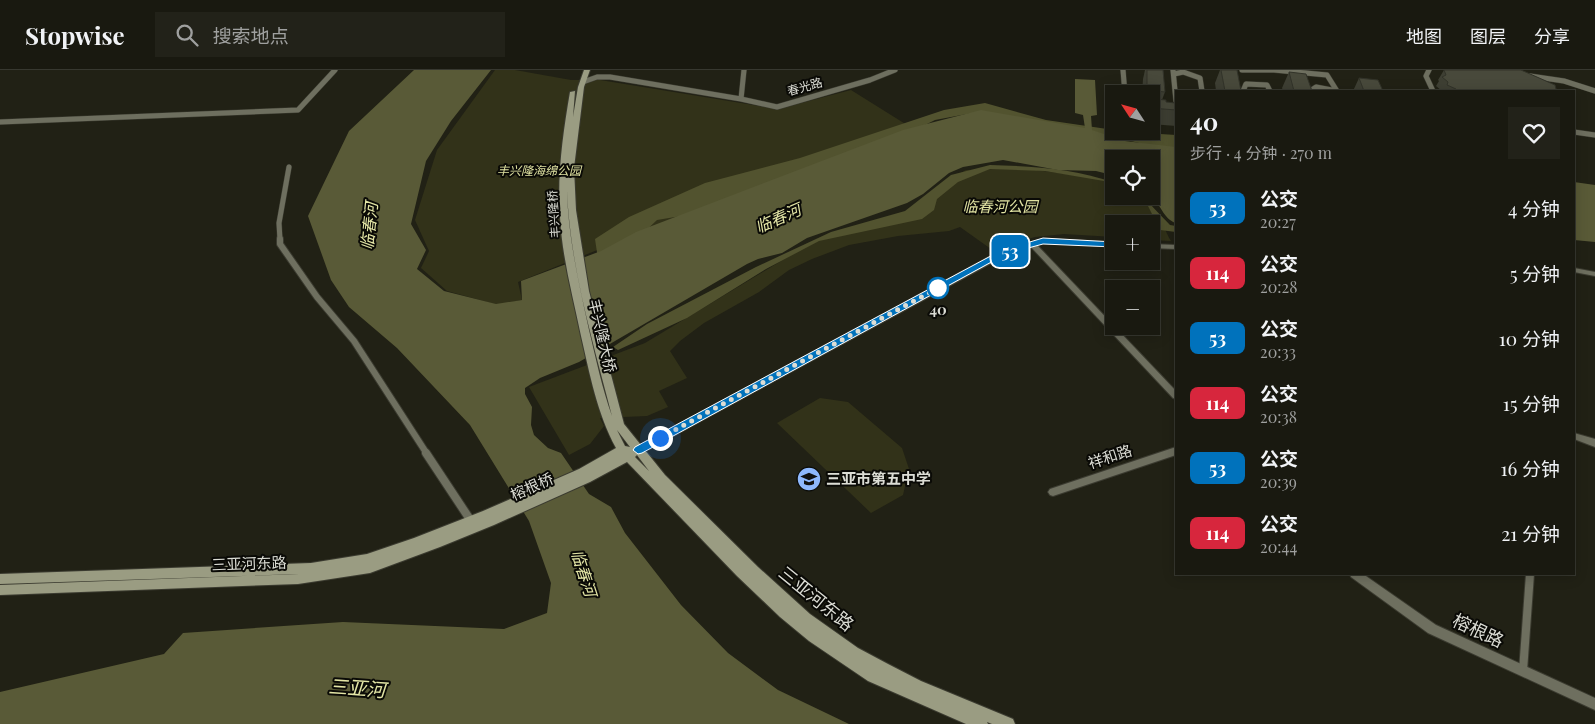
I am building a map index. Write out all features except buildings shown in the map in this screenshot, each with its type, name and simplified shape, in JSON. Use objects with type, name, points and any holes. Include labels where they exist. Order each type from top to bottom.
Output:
[{"type":"main road","points":[[579,85],[580,70]]},
{"type":"main road","points":[[579,85],[587,70]]},
{"type":"main road","name":"丰兴隆桥","points":[[573,248],[564,218],[568,155],[579,85]]},
{"type":"main road","name":"丰兴隆大桥","points":[[573,248],[587,340],[614,427]]},
{"type":"main road","name":"三亚河东路","points":[[614,427],[754,571],[806,618],[828,635],[883,668],[1008,724]]},
{"type":"main road","name":"三亚河东路","points":[[614,427],[625,453],[741,572],[784,613],[813,636],[873,677],[981,724]]},
{"type":"main road","points":[[625,453],[638,450]]},
{"type":"main road","name":"榕根桥","points":[[488,518],[585,475],[625,453]]},
{"type":"main road","name":"三亚河东路","points":[[0,579],[311,568],[367,559],[471,521],[488,518]]},
{"type":"main road","name":"三亚河东路","points":[[0,590],[298,579],[370,568],[436,544],[488,518]]},
{"type":"street","points":[[0,122],[298,110],[335,70]]},
{"type":"street","points":[[579,85],[597,77],[610,77],[741,99],[744,70]]},
{"type":"street","name":"春光路","points":[[741,99],[777,107],[870,80],[895,70]]},
{"type":"street","points":[[1123,70],[1124,85]]},
{"type":"street","points":[[1242,70],[1264,72],[1272,70],[1304,74],[1328,72],[1337,90]]},
{"type":"street","points":[[1429,70],[1426,76],[1433,90]]},
{"type":"street","points":[[1175,90],[1174,72],[1183,72],[1200,78],[1202,90]]},
{"type":"street","points":[[1535,82],[1526,78],[1564,81],[1595,91]]},
{"type":"street","points":[[1243,90],[1246,84],[1267,86],[1269,90]]},
{"type":"street","points":[[1312,90],[1316,88],[1330,90]]},
{"type":"street","points":[[1575,132],[1595,135]]},
{"type":"street","points":[[290,167],[279,224],[280,244],[317,297],[354,341],[418,443],[471,521]]},
{"type":"street","points":[[638,450],[1003,252],[1043,241],[1105,244]]},
{"type":"street","points":[[1032,244],[1175,395]]},
{"type":"street","points":[[1160,246],[1175,247]]},
{"type":"street","points":[[1575,270],[1595,274]]},
{"type":"street","points":[[1575,436],[1595,443]]},
{"type":"street","name":"祥和路","points":[[1053,492],[1175,451]]},
{"type":"street","name":"榕根路","points":[[1356,575],[1432,629],[1595,704]]},
{"type":"street","points":[[1523,671],[1530,575]]},
{"type":"green space","name":"丰兴隆海绵公园","points":[[495,70],[515,70],[571,80],[600,80],[778,109],[851,90],[907,125],[518,282],[522,300],[498,305],[447,291],[421,268],[429,251],[415,220],[437,150]]},
{"type":"green space","name":"临春河公园","points":[[1021,168],[1104,179],[1105,205],[1151,205],[1158,215],[1105,215],[1105,236],[1064,234],[1035,237],[991,249],[960,227],[949,231],[898,236],[849,245],[812,259],[789,270],[759,292],[704,323],[670,351],[687,378],[659,391],[668,407],[647,416],[600,418],[604,426],[590,444],[569,455],[529,387],[645,343],[811,243],[927,205],[943,183],[966,170]]},
{"type":"green space","name":"临春河公园","points":[[1160,220],[1171,241],[1160,240]]},
{"type":"green space","points":[[820,398],[848,402],[902,448],[909,469],[903,495],[871,513],[777,423]]},
{"type":"shaded area","points":[[985,103],[1046,120],[1105,129],[1105,135],[983,111],[935,120],[873,151],[687,215],[657,220],[635,241],[602,286],[595,239],[629,217],[705,183],[800,158],[944,110]]},
{"type":"shaded area","points":[[1160,134],[1175,135],[1175,148],[1152,146],[1126,140],[1160,140]]},
{"type":"shaded area","points":[[990,165],[1037,167],[1069,171],[1099,178],[1105,182],[1045,171],[990,169],[958,182],[937,199],[934,210],[922,219],[819,241],[766,269],[687,318],[618,350],[613,347],[647,324],[756,267],[831,232],[905,211],[951,175]]},
{"type":"shaded area","points":[[1148,205],[1151,205],[1170,225],[1175,226],[1175,232],[1160,230],[1160,215],[1152,215]]},
{"type":"water","points":[[414,70],[491,70],[451,121],[426,161],[411,224],[426,250],[417,269],[444,291],[496,304],[522,300],[521,281],[601,251],[636,232],[903,130],[981,110],[1085,128],[1083,115],[1075,113],[1075,79],[1095,80],[1097,115],[1091,116],[1092,130],[1105,134],[1105,140],[1122,140],[1175,147],[1175,222],[1165,215],[1158,205],[1160,205],[1160,150],[1105,150],[1105,174],[1096,171],[1058,170],[1003,160],[963,167],[949,173],[923,194],[907,203],[807,238],[782,253],[747,264],[579,362],[540,378],[525,388],[525,394],[532,407],[531,425],[534,435],[548,448],[561,453],[589,494],[611,507],[625,533],[681,605],[728,653],[778,690],[849,724],[0,724],[0,692],[164,654],[183,633],[343,622],[504,629],[547,613],[551,583],[529,521],[470,425],[397,348],[349,307],[331,280],[308,216],[349,131]]},
{"type":"water","points":[[1575,182],[1595,185],[1595,242],[1575,240]]},
{"type":"bus line","name":"53","points":[[638,450],[1003,252],[1043,241],[1105,244]]},
{"type":"place","name":"40","points":[[938,288]]},
{"type":"place","name":"三亚市第五中学","points":[[809,479]]},
{"type":"route","points":[[660,438],[938,288]]},
{"type":"water label","name":"临春河","points":[[778,218]]},
{"type":"water label","name":"临春河","points":[[369,226]]},
{"type":"water label","name":"临春河","points":[[584,573]]},
{"type":"water label","name":"三亚河","points":[[357,688]]}]
